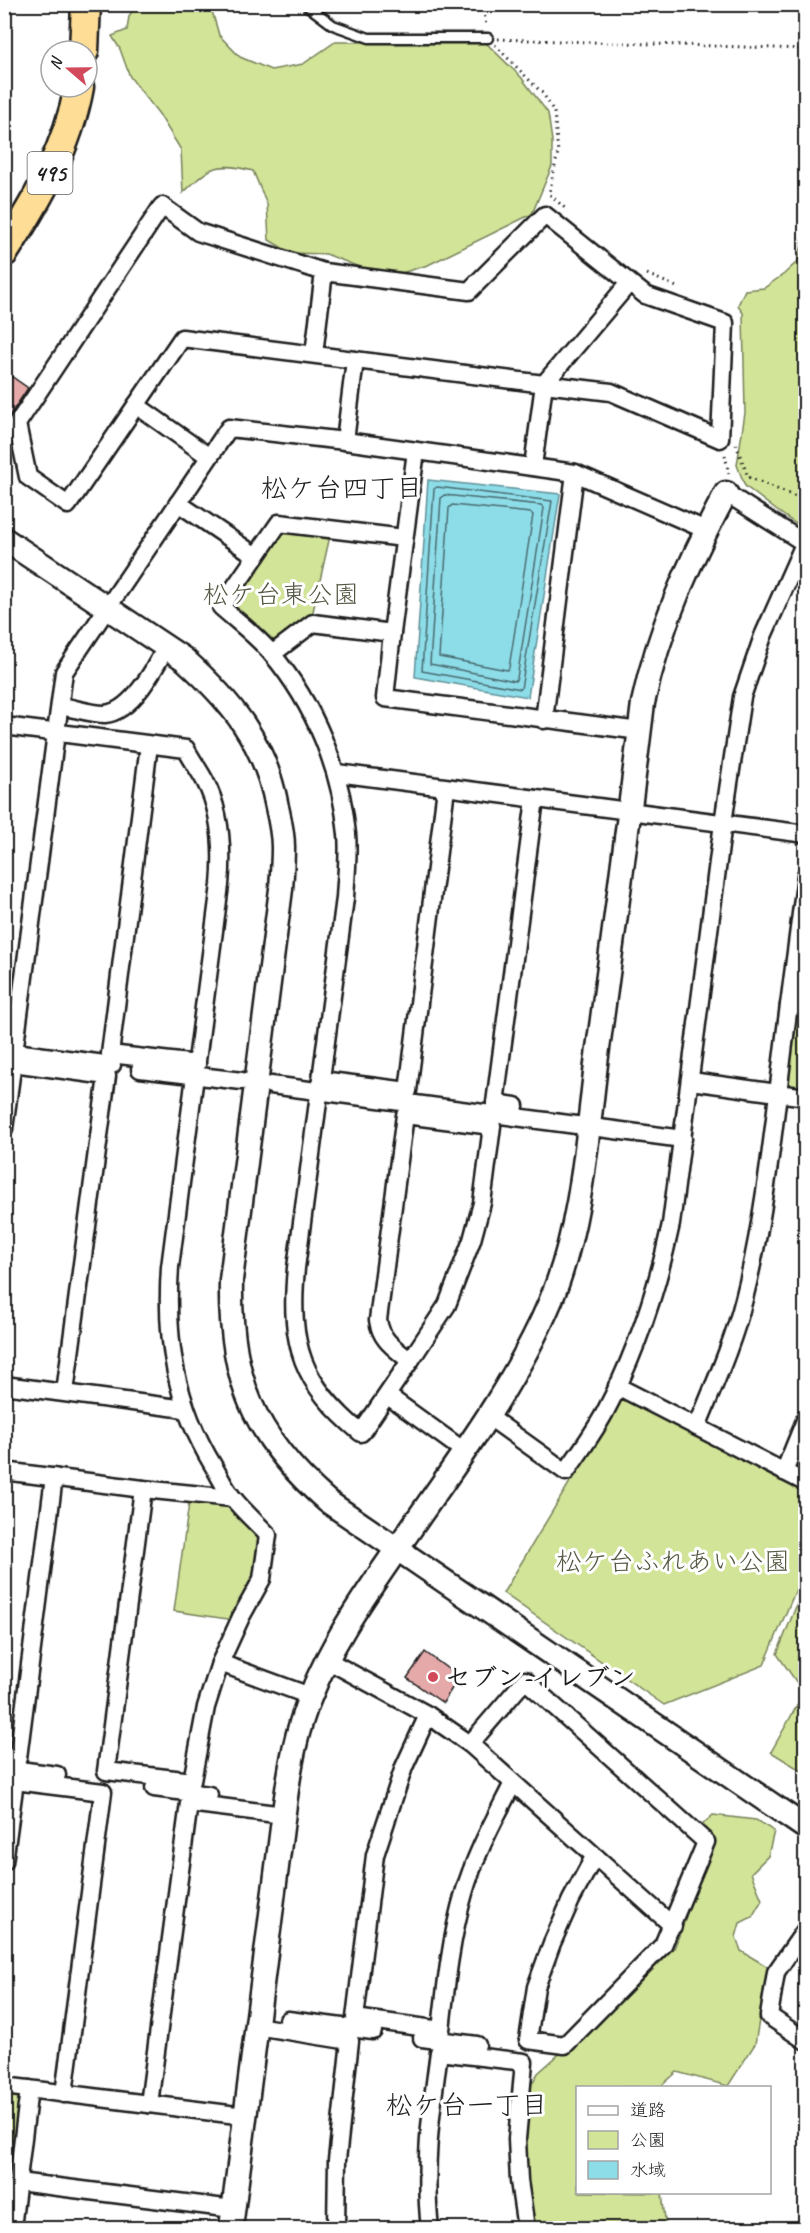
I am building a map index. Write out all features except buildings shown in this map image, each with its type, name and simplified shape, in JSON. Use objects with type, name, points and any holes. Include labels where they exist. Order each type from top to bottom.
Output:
[{"type":"highway","points":[[85,39],[86,4]]},
{"type":"highway","name":"495","points":[[4,252],[39,196],[69,127],[76,99]]},
{"type":"street","points":[[162,206],[198,232],[324,272],[469,291],[545,214],[645,295],[725,323],[728,440],[611,392],[182,338],[68,505],[28,477],[18,424],[162,206]]},
{"type":"street","points":[[314,354],[324,272]]},
{"type":"street","points":[[533,466],[544,384],[629,283]]},
{"type":"street","points":[[345,441],[355,360]]},
{"type":"street","points":[[136,405],[208,456]]},
{"type":"street","points":[[4,1129],[64,672],[229,428],[345,441],[575,473],[706,530]]},
{"type":"street","points":[[416,451],[392,633],[386,698],[640,731]]},
{"type":"street","points":[[544,720],[575,473]]},
{"type":"street","points":[[18,2182],[232,2219],[291,1762],[310,1696],[342,1632],[488,1416],[539,1328],[564,1264],[573,1228],[589,1120],[643,703],[657,647],[676,595],[726,493],[805,544],[763,636],[742,697],[723,823],[671,1224],[660,1275],[640,1334],[603,1416],[567,1472],[488,1416]]},
{"type":"street","points":[[178,502],[256,556]]},
{"type":"street","points":[[404,538],[279,523],[221,607],[272,654],[289,677],[315,721],[337,773],[347,833],[348,860],[293,1305],[296,1338],[304,1364],[318,1390],[338,1413],[361,1433],[388,1396],[447,1305],[472,1240],[482,1203],[492,1126],[405,1115],[378,1320],[380,1332],[386,1342],[410,1361]]},
{"type":"street","points":[[4,539],[184,659],[226,699],[245,724],[273,783],[283,845],[281,889],[231,1280],[231,1317],[239,1371],[263,1429],[301,1478],[327,1501],[806,1828]]},
{"type":"street","points":[[272,654],[313,623],[392,633]]},
{"type":"street","points":[[60,706],[105,714],[119,710],[146,682],[166,647]]},
{"type":"street","points":[[4,726],[186,749],[206,783],[216,813],[222,852],[220,885],[170,1267],[168,1302],[175,1375],[185,1409],[205,1452],[232,1498],[268,1535],[262,1579],[220,1663],[206,1707],[192,1780],[106,1771],[143,1489]]},
{"type":"street","points":[[149,745],[110,1054],[242,1081]]},
{"type":"street","points":[[337,773],[806,834]]},
{"type":"street","points":[[271,1085],[408,1091],[446,788]]},
{"type":"street","points":[[535,799],[495,1103],[683,1139]]},
{"type":"street","points":[[697,1427],[729,1349],[744,1299],[759,1232],[777,1092],[797,1006],[806,875]]},
{"type":"street","points":[[14,1058],[196,1070]]},
{"type":"street","points":[[14,1058],[107,1076],[65,1392]]},
{"type":"street","points":[[691,1080],[806,1097]]},
{"type":"street","points":[[320,1086],[589,1120]]},
{"type":"street","points":[[4,1385],[185,1409]]},
{"type":"street","points":[[617,1386],[806,1483]]},
{"type":"street","points":[[388,1396],[464,1451]]},
{"type":"street","points":[[784,1472],[806,1418]]},
{"type":"street","points":[[4,1471],[232,1498]]},
{"type":"street","points":[[4,1757],[18,1758],[54,1477]]},
{"type":"street","points":[[327,1660],[428,1716],[470,1744],[673,1926]]},
{"type":"street","points":[[220,1663],[310,1696]]},
{"type":"street","points":[[470,1744],[525,1680],[706,1842],[673,1926],[663,1945],[566,2045],[528,2040],[536,1987],[556,1932],[594,1857]]},
{"type":"street","points":[[428,1716],[404,1767],[375,1855],[355,2018],[441,2030],[451,1946],[464,1892],[482,1846],[513,1783]]},
{"type":"street","points":[[4,1768],[285,1810]]},
{"type":"street","points":[[4,1862],[15,1781],[103,1792],[64,2094]]},
{"type":"street","points":[[149,2103],[189,1803],[285,1810]]},
{"type":"street","points":[[804,1937],[776,1972],[769,2016],[806,2041]]},
{"type":"street","points":[[257,2021],[533,2052]]},
{"type":"street","points":[[257,2021],[350,2041],[337,2160],[336,2229]]},
{"type":"street","points":[[430,2229],[427,2201],[427,2138],[439,2052],[524,2062],[517,2139],[519,2181],[526,2229]]},
{"type":"street","points":[[4,2086],[245,2116]]},
{"type":"street","points":[[12,2229],[29,2089]]},
{"type":"lane","points":[[305,4],[333,25],[369,38],[488,38]]},
{"type":"path","points":[[483,4],[488,38],[544,95],[554,112],[558,152],[549,194],[575,217]]},
{"type":"path","points":[[488,38],[806,50]]},
{"type":"path","points":[[643,272],[681,289]]},
{"type":"path","points":[[726,493],[730,472],[728,440]]},
{"type":"path","points":[[728,440],[748,477],[806,501]]},
{"type":"green space","points":[[214,4],[212,11],[219,35],[240,57],[271,70],[303,64],[335,42],[485,42],[521,77],[548,113],[552,141],[552,166],[532,214],[428,265],[398,274],[372,272],[326,254],[291,253],[269,240],[267,204],[253,171],[230,167],[214,168],[183,193],[181,150],[159,114],[130,77],[120,49],[112,36],[127,30],[129,16],[136,5]]},
{"type":"green space","points":[[805,206],[806,530],[745,486],[737,465],[745,413],[743,313],[738,305],[745,290],[764,288],[798,261],[803,241]]},
{"type":"green space","name":"松ケ台東公園","points":[[289,531],[330,536],[312,616],[276,641],[268,639],[234,609],[234,602],[279,535]]},
{"type":"green space","points":[[793,1011],[805,1013],[805,1090],[784,1086]]},
{"type":"green space","name":"松ケ台ふれあい公園","points":[[623,1394],[805,1493],[805,1568],[764,1665],[664,1705],[503,1593]]},
{"type":"green space","points":[[190,1496],[231,1500],[266,1535],[259,1578],[234,1620],[174,1611]]},
{"type":"green space","points":[[805,1584],[805,1773],[771,1752],[804,1693],[777,1654]]},
{"type":"green space","points":[[713,1815],[756,1820],[774,1831],[768,1856],[751,1873],[762,1900],[752,1917],[740,1923],[736,1937],[741,1951],[768,1967],[755,2044],[728,2086],[677,2072],[661,2086],[576,2086],[576,2194],[662,2194],[666,2228],[533,2228],[525,2181],[524,2134],[527,2092],[538,2073],[616,2004],[674,1948],[710,1837],[703,1824]]},
{"type":"green space","points":[[4,2094],[21,2097],[16,2147],[5,2129]]},
{"type":"water","points":[[428,480],[560,494],[528,697],[415,677]]},
{"type":"place","name":"セブン-イレブン","points":[[433,1677]]},
{"type":"district","name":"松ケ台四丁目","points":[[342,488]]},
{"type":"district","name":"松ケ台一丁目","points":[[467,2105]]}]
